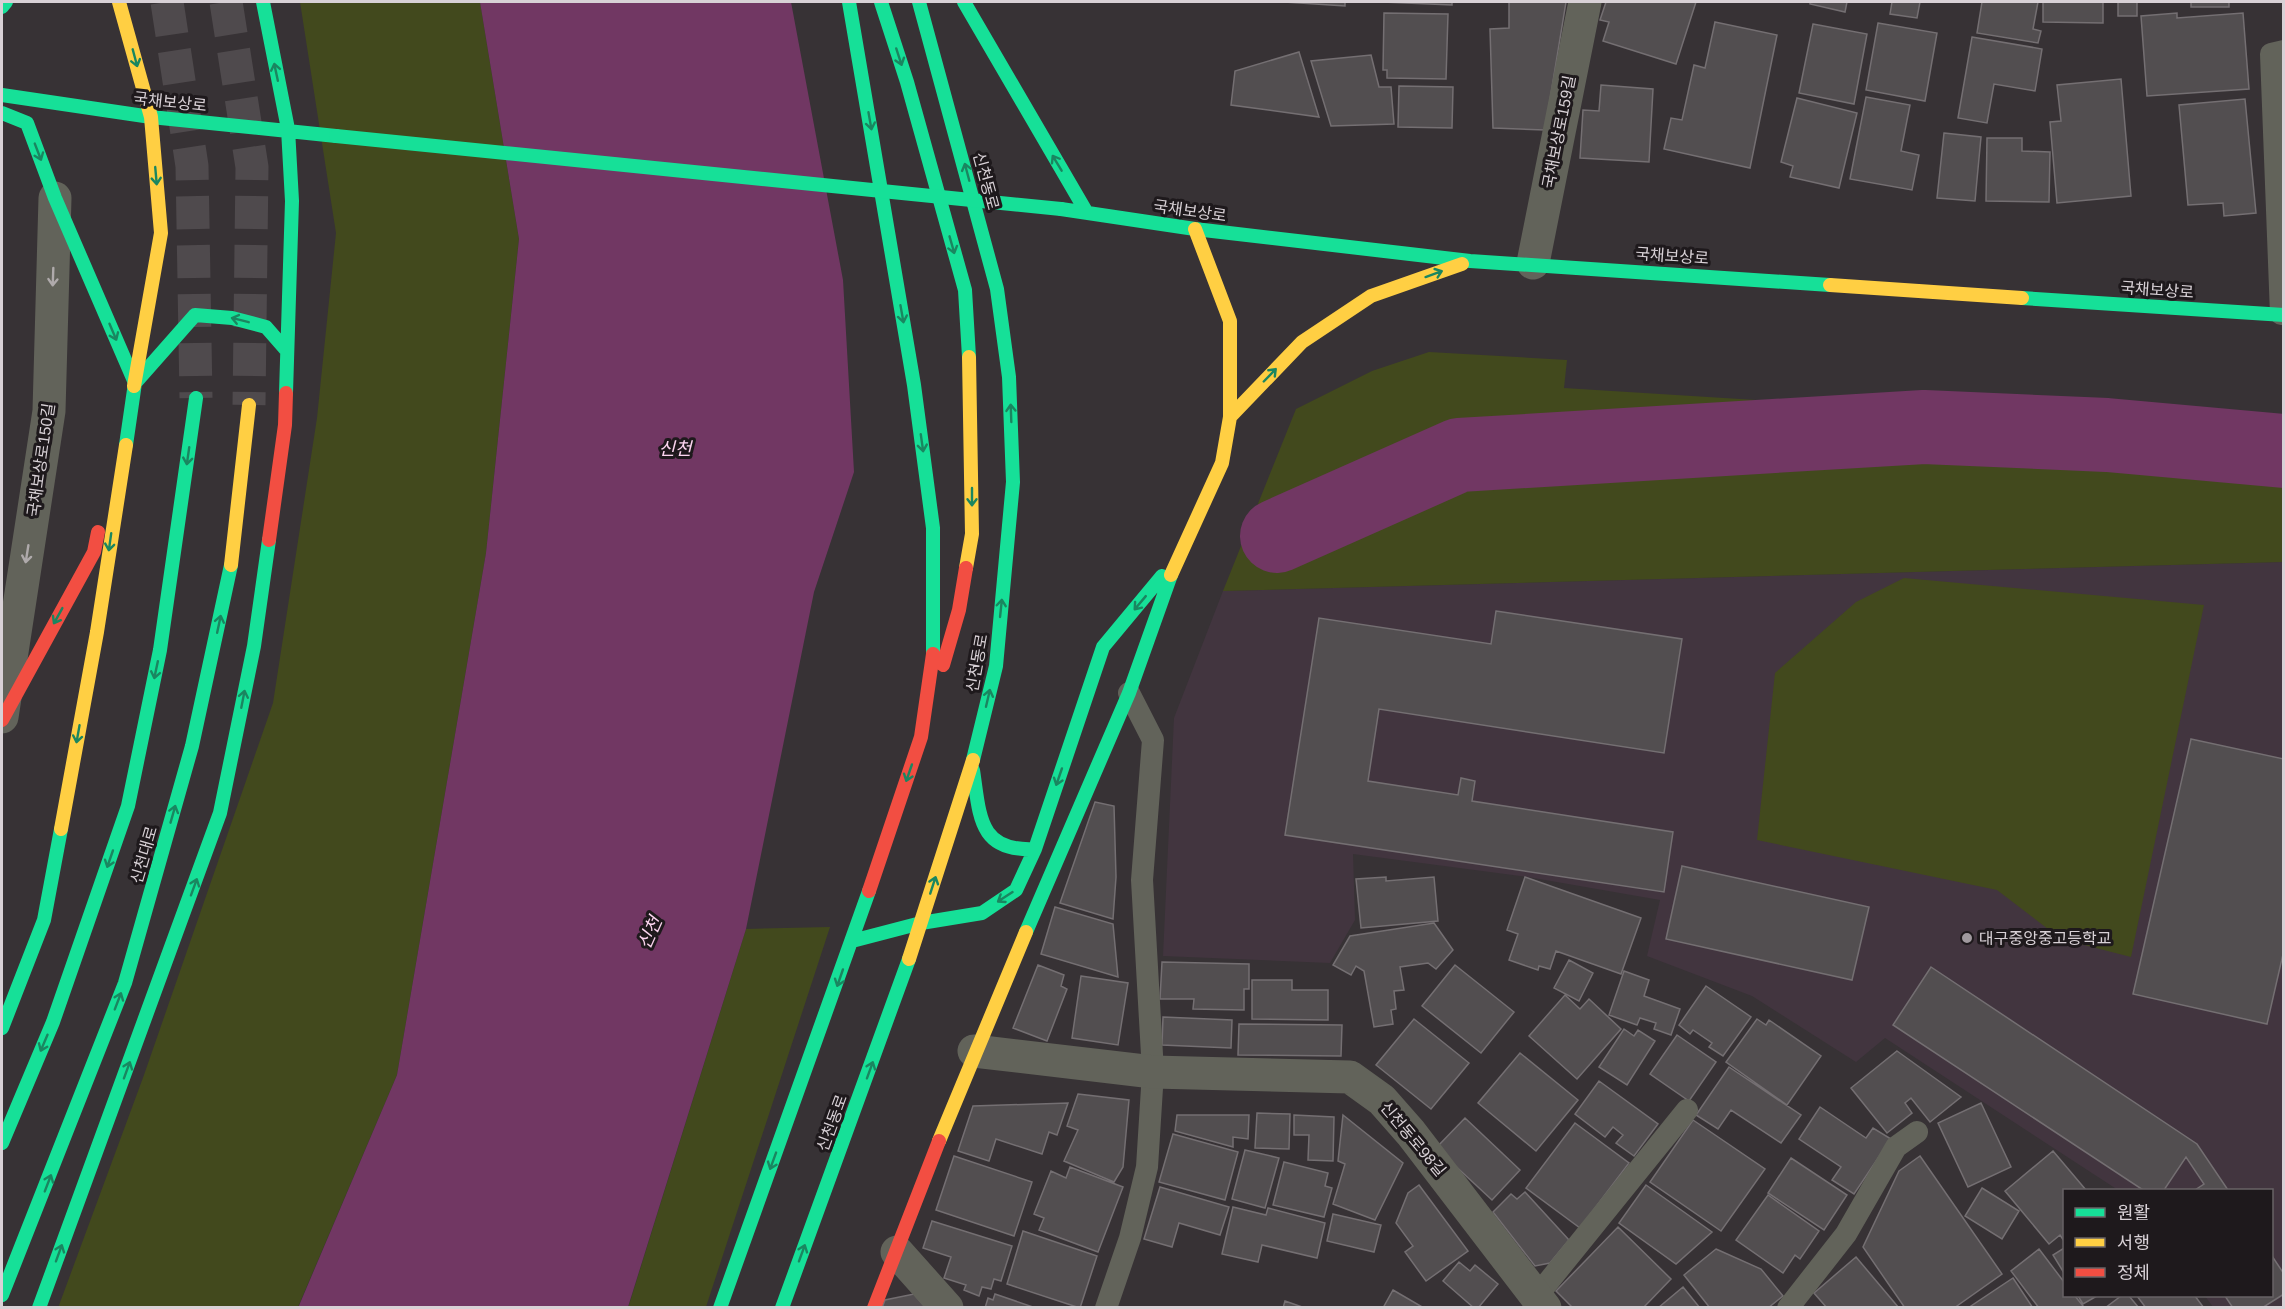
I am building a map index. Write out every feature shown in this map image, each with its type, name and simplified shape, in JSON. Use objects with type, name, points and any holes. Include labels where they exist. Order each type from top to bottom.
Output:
[{"type":"main road","points":[[2,7],[6,2]]},
{"type":"main road","points":[[2,1028],[44,920],[97,632],[135,383],[161,233],[151,117],[119,2]]},
{"type":"main road","points":[[39,1308],[220,813],[254,646],[285,425],[292,201],[288,129],[263,2]]},
{"type":"main road","points":[[849,2],[914,385],[933,528],[933,654],[921,737]]},
{"type":"main road","points":[[720,1308],[852,942],[921,737],[959,610],[972,534],[972,396],[965,290],[907,82],[881,2]]},
{"type":"main road","name":"신천동로","points":[[782,1308],[893,1007],[921,923],[972,763],[996,666],[1013,482],[1009,377],[997,289],[920,2]]},
{"type":"main road","points":[[964,2],[1087,213]]},
{"type":"main road","name":"국채보상로","points":[[2,95],[151,117],[288,129],[336,136],[1061,209],[1195,229],[1470,261],[1533,263],[2282,315]]},
{"type":"main road","points":[[2,113],[27,123],[55,198],[135,383]]},
{"type":"main road","points":[[874,1308],[974,1051],[1129,693],[1177,558],[1222,463],[1230,417],[1230,321],[1195,229]]},
{"type":"main road","points":[[1230,417],[1302,342],[1371,296],[1470,261]]},
{"type":"main road","points":[[2,720],[94,552],[135,383],[195,315],[232,318],[266,327],[287,351]]},
{"type":"main road","name":"신천대로","points":[[2,1143],[52,1022],[128,806],[160,650],[196,398]]},
{"type":"main road","name":"신천대로","points":[[2,1295],[125,983],[192,746],[230,574],[249,405]]},
{"type":"main road","points":[[852,942],[921,923],[982,913],[1016,890],[1035,849],[1103,647],[1177,558]]},
{"type":"main road","points":[[972,763],[981,818],[993,841],[1014,852],[1035,849]]},
{"type":"street","name":"국채보상로159길","points":[[1533,263],[1585,2]]},
{"type":"street","name":"국채보상로150길","points":[[2,720],[49,411],[55,198]]},
{"type":"street","name":"신천동로98길","points":[[974,1051],[1153,1072],[1350,1077],[1382,1100],[1412,1132],[1541,1302]]},
{"type":"street","points":[[897,1252],[947,1308]]},
{"type":"lane","points":[[2282,315],[2271,54],[2283,51]]},
{"type":"lane","points":[[1106,1308],[1130,1238],[1147,1167],[1153,1072],[1142,880],[1153,740],[1129,693]]},
{"type":"lane","points":[[1541,1302],[1688,1110]]},
{"type":"lane","points":[[1788,1308],[1846,1233],[1896,1147],[1917,1132]]},
{"type":"shaded area","name":"대구중앙중고등학교","points":[[2283,562],[2283,1307],[2213,1307],[2206,1297],[2273,1297],[2273,1189],[2116,1189],[1885,1038],[1856,1062],[1752,996],[1647,956],[1660,900],[1528,877],[1353,854],[1355,920],[1330,963],[1163,956],[1174,718],[1223,591]]},
{"type":"green space","points":[[300,2],[480,2],[519,239],[486,553],[397,1075],[298,1307],[58,1308],[144,1075],[273,703],[317,418],[336,233]]},
{"type":"green space","points":[[1429,352],[1567,360],[1564,388],[2283,433],[2283,562],[1223,591],[1296,409],[1372,371]]},
{"type":"green space","points":[[1904,578],[2204,605],[2131,957],[2061,939],[1997,890],[1757,840],[1775,673],[1856,602]]},
{"type":"green space","points":[[830,927],[706,1307],[628,1308],[746,929]]},
{"type":"water","name":"신천","points":[[480,2],[791,2],[843,280],[854,472],[814,592],[746,929],[628,1307],[298,1308],[397,1075],[486,553],[519,239]]},
{"type":"building","points":[[1284,2],[1345,2],[1345,6]]},
{"type":"building","points":[[1382,2],[1452,2],[1452,5]]},
{"type":"building","points":[[1509,2],[1566,2],[1545,130],[1493,128],[1490,29],[1509,28]]},
{"type":"building","points":[[1606,2],[1696,2],[1676,64],[1603,41],[1609,22],[1600,20]]},
{"type":"building","points":[[1810,2],[1847,2],[1845,12],[1810,4]]},
{"type":"building","points":[[1892,2],[1920,2],[1917,18],[1890,14]]},
{"type":"building","points":[[1982,2],[2038,2],[2033,29],[2041,31],[2038,43],[1977,33]]},
{"type":"building","points":[[2043,2],[2103,2],[2103,23],[2043,22]]},
{"type":"building","points":[[2118,2],[2137,2],[2137,16],[2118,16]]},
{"type":"building","points":[[2191,2],[2229,2],[2229,7],[2191,7]]},
{"type":"building","points":[[1384,13],[1448,14],[1446,79],[1387,78],[1387,70],[1383,70]]},
{"type":"building","points":[[2177,13],[2177,18],[2243,13],[2249,89],[2147,96],[2141,16]]},
{"type":"building","points":[[1715,22],[1777,35],[1750,168],[1664,149],[1671,118],[1682,120],[1694,65],[1705,68]]},
{"type":"building","points":[[1878,23],[1937,33],[1925,101],[1866,90]]},
{"type":"building","points":[[1813,24],[1867,34],[1854,104],[1799,93]]},
{"type":"building","points":[[1972,37],[2042,49],[2035,91],[1994,84],[1987,123],[1958,118]]},
{"type":"building","points":[[1299,52],[1319,117],[1231,105],[1235,71]]},
{"type":"building","points":[[1371,55],[1379,87],[1391,87],[1394,124],[1331,126],[1311,61]]},
{"type":"building","points":[[2121,79],[2131,196],[2057,203],[2050,122],[2061,121],[2057,85]]},
{"type":"building","points":[[1601,85],[1653,89],[1649,162],[1580,158],[1583,110],[1599,111]]},
{"type":"building","points":[[1399,86],[1453,87],[1452,128],[1398,127]]},
{"type":"building","points":[[1866,97],[1910,105],[1901,151],[1919,155],[1912,190],[1850,179]]},
{"type":"building","points":[[1797,98],[1857,113],[1839,188],[1790,177],[1793,166],[1781,162]]},
{"type":"building","points":[[2245,99],[2256,213],[2224,216],[2223,203],[2188,205],[2179,105]]},
{"type":"building","points":[[1944,133],[1981,137],[1975,201],[1937,198]]},
{"type":"building","points":[[1987,138],[2022,138],[2022,151],[2050,152],[2049,202],[1986,201]]},
{"type":"building","points":[[1496,611],[1682,639],[1664,753],[1379,709],[1368,781],[1458,795],[1461,778],[1475,781],[1472,801],[1673,832],[1664,892],[1285,835],[1319,618],[1491,644]]},
{"type":"building","points":[[2191,739],[2284,759],[2284,950],[2267,1024],[2133,994]]},
{"type":"building","points":[[1095,802],[1114,806],[1116,877],[1113,919],[1060,903]]},
{"type":"building","points":[[1682,866],[1869,907],[1852,980],[1666,939]]},
{"type":"building","points":[[1386,877],[1386,881],[1434,877],[1438,921],[1361,928],[1356,879]]},
{"type":"building","points":[[1525,877],[1641,918],[1621,974],[1556,951],[1550,969],[1539,966],[1538,970],[1509,960],[1518,934],[1507,930]]},
{"type":"building","points":[[1055,907],[1113,924],[1118,977],[1041,954]]},
{"type":"building","points":[[1434,923],[1453,950],[1436,969],[1428,963],[1400,967],[1404,990],[1394,991],[1396,1009],[1391,1010],[1393,1024],[1374,1027],[1364,971],[1356,966],[1351,975],[1333,965],[1350,936]]},
{"type":"building","points":[[1569,960],[1593,973],[1579,1001],[1554,988]]},
{"type":"building","points":[[1162,962],[1249,964],[1249,989],[1244,989],[1244,1010],[1193,1009],[1194,999],[1160,999]]},
{"type":"building","points":[[1038,965],[1064,975],[1061,986],[1067,989],[1047,1041],[1013,1028]]},
{"type":"building","points":[[1455,965],[1514,1012],[1481,1053],[1422,1006]]},
{"type":"building","points":[[1931,967],[2197,1144],[2227,1189],[2196,1189],[2204,1184],[2186,1157],[2165,1189],[2141,1189],[1893,1025]]},
{"type":"building","points":[[1624,971],[1649,980],[1644,996],[1680,1009],[1671,1035],[1654,1029],[1656,1023],[1640,1018],[1637,1025],[1609,1015]]},
{"type":"building","points":[[1081,976],[1128,983],[1118,1045],[1072,1038]]},
{"type":"building","points":[[1252,980],[1292,980],[1292,990],[1328,990],[1328,1020],[1252,1019]]},
{"type":"building","points":[[1706,986],[1751,1017],[1723,1056],[1709,1047],[1712,1043],[1693,1030],[1690,1034],[1679,1025]]},
{"type":"building","points":[[1565,995],[1580,1009],[1589,999],[1621,1029],[1577,1079],[1529,1036]]},
{"type":"building","points":[[1163,1017],[1232,1020],[1231,1048],[1162,1045]]},
{"type":"building","points":[[1414,1019],[1469,1063],[1431,1109],[1376,1065]]},
{"type":"building","points":[[1757,1019],[1766,1025],[1769,1020],[1821,1056],[1787,1105],[1726,1062]]},
{"type":"building","points":[[1239,1024],[1342,1025],[1341,1056],[1238,1055]]},
{"type":"building","points":[[1624,1029],[1634,1036],[1638,1030],[1655,1041],[1627,1085],[1599,1067]]},
{"type":"building","points":[[1677,1035],[1716,1062],[1689,1101],[1650,1074]]},
{"type":"building","points":[[1897,1051],[1961,1097],[1930,1122],[1911,1098],[1905,1103],[1912,1113],[1887,1133],[1851,1088]]},
{"type":"building","points":[[1520,1053],[1578,1100],[1536,1151],[1478,1103]]},
{"type":"building","points":[[1729,1067],[1801,1115],[1781,1143],[1731,1110],[1718,1129],[1696,1115]]},
{"type":"building","points":[[1599,1081],[1658,1124],[1634,1156],[1616,1143],[1623,1135],[1613,1127],[1605,1137],[1575,1114]]},
{"type":"building","points":[[1078,1094],[1129,1100],[1123,1167],[1114,1182],[1064,1161],[1078,1130],[1067,1126]]},
{"type":"building","points":[[1068,1103],[1057,1135],[1049,1132],[1042,1154],[996,1139],[989,1161],[958,1151],[973,1106]]},
{"type":"building","points":[[1981,1103],[2011,1167],[1968,1187],[1938,1123]]},
{"type":"building","points":[[1820,1107],[1866,1138],[1873,1128],[1891,1139],[1854,1194],[1832,1180],[1841,1167],[1799,1139]]},
{"type":"building","points":[[1257,1113],[1290,1114],[1289,1149],[1255,1148]]},
{"type":"building","points":[[1177,1115],[1249,1115],[1248,1139],[1233,1137],[1233,1147],[1175,1131]]},
{"type":"building","points":[[1294,1115],[1334,1117],[1333,1161],[1308,1160],[1309,1135],[1294,1135]]},
{"type":"building","points":[[1343,1115],[1403,1163],[1375,1220],[1333,1204],[1345,1164],[1338,1161]]},
{"type":"building","points":[[1465,1118],[1520,1170],[1492,1200],[1436,1148]]},
{"type":"building","points":[[1693,1120],[1765,1169],[1721,1231],[1650,1182]]},
{"type":"building","points":[[1575,1123],[1629,1163],[1580,1228],[1526,1188]]},
{"type":"building","points":[[1173,1134],[1238,1152],[1225,1200],[1159,1182]]},
{"type":"building","points":[[1245,1150],[1279,1158],[1265,1208],[1232,1199]]},
{"type":"building","points":[[2053,1151],[2085,1189],[2063,1189],[2063,1240],[2060,1235],[2049,1244],[2005,1191]]},
{"type":"building","points":[[954,1156],[1032,1182],[1014,1236],[936,1210]]},
{"type":"building","points":[[1920,1156],[2002,1274],[1954,1308],[1905,1308],[1863,1247],[1899,1171]]},
{"type":"building","points":[[1791,1158],[1847,1195],[1824,1230],[1768,1193]]},
{"type":"building","points":[[1284,1162],[1328,1173],[1325,1186],[1332,1188],[1324,1217],[1273,1205]]},
{"type":"building","points":[[1070,1167],[1123,1187],[1098,1252],[1039,1230],[1044,1218],[1034,1214],[1051,1171],[1066,1178]]},
{"type":"building","points":[[1419,1185],[1468,1251],[1426,1281],[1405,1252],[1413,1246],[1396,1223],[1408,1193]]},
{"type":"building","points":[[1646,1185],[1712,1232],[1676,1264],[1619,1223]]},
{"type":"building","points":[[1160,1187],[1229,1207],[1220,1235],[1179,1223],[1172,1247],[1144,1239]]},
{"type":"building","points":[[1982,1188],[2019,1211],[2002,1239],[1965,1216]]},
{"type":"building","points":[[1525,1192],[1569,1240],[1550,1263],[1535,1266],[1493,1212],[1511,1194],[1517,1199]]},
{"type":"building","points":[[1768,1195],[1819,1231],[1800,1259],[1795,1255],[1783,1273],[1736,1240]]},
{"type":"building","points":[[1233,1207],[1266,1215],[1268,1208],[1325,1223],[1317,1258],[1262,1245],[1258,1262],[1222,1254]]},
{"type":"building","points":[[1333,1214],[1381,1225],[1374,1252],[1327,1241]]},
{"type":"building","points":[[932,1221],[1012,1246],[1001,1281],[994,1279],[991,1289],[982,1287],[979,1296],[964,1290],[966,1285],[944,1278],[951,1257],[923,1248]]},
{"type":"building","points":[[1618,1227],[1671,1279],[1643,1308],[1573,1308],[1556,1291]]},
{"type":"building","points":[[1023,1231],[1097,1256],[1080,1308],[1007,1284]]},
{"type":"building","points":[[1716,1249],[1761,1269],[1783,1296],[1768,1308],[1710,1308],[1684,1275]]},
{"type":"building","points":[[2039,1249],[2063,1281],[2063,1297],[2076,1297],[2083,1306],[2081,1308],[2039,1308],[2011,1271]]},
{"type":"building","points":[[2063,1249],[2063,1271],[2053,1255]]},
{"type":"building","points":[[1856,1257],[1899,1308],[1827,1308],[1814,1293]]},
{"type":"building","points":[[2273,1258],[2284,1274],[2284,1294],[2262,1308],[2233,1308],[2226,1297],[2273,1297]]},
{"type":"building","points":[[1459,1262],[1470,1271],[1475,1265],[1498,1284],[1478,1308],[1474,1308],[1443,1281]]},
{"type":"building","points":[[2013,1278],[2033,1308],[1968,1308]]},
{"type":"building","points":[[1683,1287],[1700,1308],[1658,1308]]},
{"type":"building","points":[[1393,1290],[1424,1308],[1383,1308]]},
{"type":"building","points":[[914,1294],[926,1308],[882,1308],[885,1300]]},
{"type":"building","points":[[995,1294],[1033,1308],[985,1308],[988,1298],[993,1300]]},
{"type":"building","points":[[2079,1297],[2095,1297],[2083,1304]]},
{"type":"building","points":[[2120,1297],[2130,1297],[2139,1308],[2105,1308]]},
{"type":"building","points":[[2138,1297],[2196,1297],[2204,1308],[2146,1308]]},
{"type":"building","points":[[1285,1301],[1305,1308],[1283,1308]]},
{"type":"waterway","points":[[1277,536],[1459,455],[1924,427],[2107,435],[2284,451]]},
{"type":"tunnel","points":[[167,2],[192,166],[196,398]]},
{"type":"tunnel","points":[[226,2],[252,167],[249,405]]},
{"type":"traffic: fast","points":[[2,7],[6,2]]},
{"type":"traffic: fast","points":[[263,2],[288,129],[292,201],[286,393]]},
{"type":"traffic: fast","points":[[849,2],[914,385],[933,528],[933,654]]},
{"type":"traffic: fast","points":[[881,2],[907,82],[965,290],[969,357]]},
{"type":"traffic: fast","points":[[919,2],[997,289],[1009,377],[1013,482],[996,666],[973,760]]},
{"type":"traffic: fast","points":[[964,2],[1087,213]]},
{"type":"traffic: fast","points":[[2,95],[151,117],[336,136]]},
{"type":"traffic: fast","points":[[2,113],[27,123],[55,198],[135,383],[126,445]]},
{"type":"traffic: fast","points":[[336,136],[1061,209]]},
{"type":"traffic: fast","points":[[1061,209],[1195,229],[1470,261],[1830,285]]},
{"type":"traffic: fast","points":[[2022,298],[2284,315]]},
{"type":"traffic: fast","points":[[135,383],[195,315],[232,318],[266,327],[287,351]]},
{"type":"traffic: fast","points":[[2,1143],[53,1022],[128,806],[160,650],[196,398]]},
{"type":"traffic: fast","points":[[39,1308],[220,813],[254,646],[269,540]]},
{"type":"traffic: fast","points":[[2,1295],[125,983],[192,746],[231,565]]},
{"type":"traffic: fast","points":[[1026,932],[1129,693],[1171,575]]},
{"type":"traffic: fast","points":[[973,770],[981,816],[985,828],[992,837],[1002,844],[1016,848],[1035,849],[1103,647],[1162,576]]},
{"type":"traffic: fast","points":[[2,1028],[44,920],[61,829]]},
{"type":"traffic: fast","points":[[852,941],[921,923],[982,913],[1016,890],[1035,849]]},
{"type":"traffic: fast","points":[[720,1308],[869,891]]},
{"type":"traffic: fast","points":[[782,1308],[909,959]]},
{"type":"traffic: slow","points":[[119,2],[151,117],[161,233],[134,386]]},
{"type":"traffic: slow","points":[[1171,575],[1222,463],[1230,417],[1230,321],[1195,229]]},
{"type":"traffic: slow","points":[[1230,417],[1302,342],[1371,296],[1462,264]]},
{"type":"traffic: slow","points":[[1830,285],[2022,298]]},
{"type":"traffic: slow","points":[[966,568],[972,534],[969,357]]},
{"type":"traffic: slow","points":[[231,565],[249,405]]},
{"type":"traffic: slow","points":[[61,829],[97,632],[126,445]]},
{"type":"traffic: slow","points":[[909,959],[973,760]]},
{"type":"traffic: slow","points":[[939,1141],[1026,932]]},
{"type":"traffic: jam","points":[[269,540],[285,425],[286,393]]},
{"type":"traffic: jam","points":[[2,720],[94,552],[98,532]]},
{"type":"traffic: jam","points":[[943,665],[959,610],[966,568]]},
{"type":"traffic: jam","points":[[869,891],[921,737],[933,654]]},
{"type":"traffic: jam","points":[[874,1308],[939,1141]]},
{"type":"place","name":"대구중앙중고등학교","points":[[1967,938]]}]
